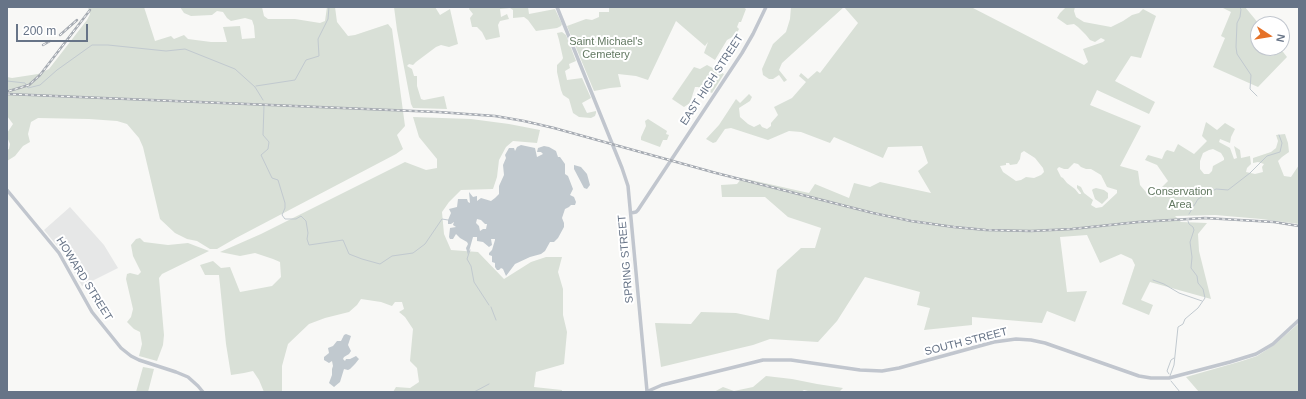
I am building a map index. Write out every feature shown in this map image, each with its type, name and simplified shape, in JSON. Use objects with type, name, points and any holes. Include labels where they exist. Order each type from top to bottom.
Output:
[{"type":"main road","name":"SPRING STREET","points":[[557,7],[628,186],[646,387],[648,391]]},
{"type":"main road","name":"EAST HIGH STREET","points":[[631,213],[638,210],[747,45],[766,7]]},
{"type":"main road","name":"HOWARD STREET","points":[[7,190],[59,253],[92,312],[121,348],[130,356],[139,360],[184,375],[192,380],[203,392]]},
{"type":"main road","name":"SOUTH STREET","points":[[648,391],[662,385],[763,360],[791,360],[860,370],[880,371],[899,368],[994,342],[1016,339],[1045,343],[1136,375],[1149,378],[1166,378],[1191,373],[1253,355],[1270,345],[1299,320]]},
{"type":"shaded area","points":[[521,145],[535,148],[537,157],[543,154],[541,152],[537,152],[538,148],[544,146],[556,151],[558,157],[560,157],[565,164],[565,174],[568,176],[573,189],[570,195],[574,197],[576,202],[575,205],[571,205],[565,209],[562,218],[564,227],[558,238],[554,242],[550,242],[545,251],[541,254],[515,264],[506,276],[503,269],[501,268],[497,270],[495,263],[492,262],[492,256],[489,255],[495,239],[491,239],[492,245],[489,247],[483,242],[477,241],[477,237],[473,237],[468,255],[466,248],[468,244],[467,242],[456,234],[453,239],[450,239],[450,228],[456,227],[453,225],[454,222],[448,224],[448,220],[451,213],[449,209],[457,207],[458,199],[467,199],[470,203],[469,192],[473,197],[477,196],[477,201],[481,198],[491,201],[499,194],[499,186],[504,175],[503,165],[506,158],[505,155],[509,148],[514,148],[515,151],[517,147]],"holes":[[[477,219],[487,224],[486,229],[480,231],[479,226],[476,223]]]},
{"type":"shaded area","points":[[574,165],[581,167],[587,174],[590,185],[587,189],[584,188],[574,169]]},
{"type":"shaded area","points":[[70,207],[104,245],[118,268],[82,286],[63,253],[44,230]]},
{"type":"shaded area","points":[[346,334],[351,336],[348,345],[351,351],[343,359],[345,361],[346,359],[356,356],[359,359],[350,369],[344,369],[340,382],[334,387],[329,383],[332,375],[332,361],[329,363],[324,360],[324,357],[329,353],[328,348],[333,346],[337,341],[341,341]]},
{"type":"green space","points":[[88,7],[144,7],[155,41],[171,36],[174,39],[184,35],[188,39],[211,42],[227,42],[223,27],[240,26],[242,39],[255,38],[252,20],[245,18],[231,21],[223,12],[217,11],[212,15],[191,16],[184,13],[180,7],[262,7],[264,16],[268,19],[295,19],[320,23],[325,21],[327,7],[335,7],[337,22],[348,36],[388,24],[392,29],[405,126],[397,135],[403,149],[217,249],[210,249],[197,241],[187,239],[175,233],[160,219],[143,147],[139,138],[127,124],[117,121],[89,119],[38,118],[31,122],[28,134],[30,142],[23,146],[15,156],[7,161],[7,150],[9,149],[10,144],[7,133],[13,124],[7,116],[7,77],[12,78],[38,74],[49,69],[87,20],[90,14]]},
{"type":"green space","points":[[394,7],[435,7],[440,15],[450,9],[458,44],[449,47],[441,45],[436,47],[413,65],[409,64],[407,66],[412,69],[414,76],[417,76],[417,86],[421,99],[424,100],[444,96],[447,109],[413,108],[397,30]]},
{"type":"green space","points":[[470,7],[528,7],[529,14],[555,9],[562,24],[557,28],[536,31],[524,17],[513,18],[513,10],[510,8],[500,9],[501,17],[507,14],[509,19],[500,21],[498,25],[500,37],[486,40],[482,32],[477,27],[472,27],[470,18],[473,14],[469,9]]},
{"type":"green space","name":"Saint Michael's Cemetery","points":[[609,7],[743,7],[746,9],[741,22],[739,22],[737,27],[739,29],[736,35],[727,40],[715,60],[704,53],[708,42],[705,46],[676,21],[648,80],[636,76],[618,74],[621,87],[594,91],[567,26],[586,19],[592,20],[599,17],[599,12],[609,12]]},
{"type":"green space","points":[[791,7],[844,7],[782,63],[779,70],[787,80],[784,82],[779,75],[773,79],[769,79],[763,75],[762,69],[773,44],[786,32],[790,19]]},
{"type":"green space","name":"Conservation Area","points":[[844,7],[971,7],[1084,65],[1088,62],[1083,49],[1105,40],[1101,38],[1095,42],[1090,40],[1074,24],[1067,25],[1057,18],[1066,7],[1075,7],[1074,11],[1076,17],[1084,22],[1111,27],[1132,15],[1139,13],[1143,9],[1156,16],[1141,58],[1131,56],[1115,81],[1155,102],[1149,114],[1097,90],[1090,105],[1141,126],[1120,166],[1138,171],[1140,185],[1151,198],[1168,181],[1157,165],[1145,160],[1148,155],[1162,159],[1167,150],[1174,152],[1178,144],[1194,154],[1207,141],[1202,136],[1206,122],[1217,130],[1225,123],[1235,129],[1230,143],[1220,139],[1219,142],[1230,148],[1234,159],[1237,158],[1234,146],[1240,150],[1241,158],[1250,156],[1251,164],[1247,168],[1246,172],[1255,174],[1263,172],[1262,167],[1264,164],[1258,162],[1253,163],[1253,158],[1271,152],[1276,148],[1278,141],[1276,135],[1285,134],[1289,152],[1278,161],[1284,176],[1291,177],[1299,165],[1299,224],[1215,215],[1175,216],[1181,222],[1207,223],[1198,234],[1199,251],[1211,299],[1150,282],[1141,300],[1153,305],[1149,315],[1122,304],[1135,265],[1132,259],[1121,254],[1100,263],[1087,235],[1060,237],[1067,292],[1087,291],[1075,322],[1047,311],[1042,323],[972,317],[972,325],[924,330],[930,308],[917,305],[920,292],[865,277],[837,321],[818,342],[770,339],[753,345],[661,367],[655,323],[691,324],[701,312],[736,313],[769,320],[777,270],[801,248],[815,248],[821,228],[788,217],[765,197],[722,197],[721,185],[737,184],[742,178],[809,193],[815,184],[849,198],[854,183],[870,187],[880,182],[931,193],[918,171],[928,163],[922,146],[888,147],[883,158],[834,137],[830,143],[801,132],[789,131],[768,140],[731,128],[725,129],[716,142],[713,143],[706,139],[719,125],[736,99],[740,103],[749,94],[752,97],[750,101],[739,108],[740,117],[754,127],[760,124],[762,127],[767,129],[771,126],[771,123],[778,115],[774,107],[792,98],[806,82],[799,76],[801,73],[808,79],[817,71],[820,73],[858,23]],"holes":[[[1213,149],[1221,153],[1224,160],[1213,166],[1212,171],[1209,174],[1204,174],[1200,169],[1200,161],[1203,153]],[[1024,151],[1035,158],[1043,168],[1044,172],[1034,178],[1026,177],[1016,181],[1003,172],[1000,166],[1006,165],[1006,163],[1009,163],[1010,165],[1017,164],[1021,153]],[[1074,163],[1086,169],[1091,169],[1101,175],[1107,187],[1117,190],[1117,193],[1102,207],[1096,208],[1091,205],[1093,200],[1084,193],[1081,187],[1077,185],[1077,188],[1081,193],[1079,194],[1061,177],[1057,169],[1059,167],[1068,169]]]},
{"type":"green space","points":[[1221,7],[1245,7],[1252,16],[1250,16],[1250,56],[1287,57],[1258,87],[1213,67],[1225,38],[1221,36],[1231,12]]},
{"type":"green space","points":[[562,32],[566,35],[576,61],[569,64],[570,68],[565,71],[567,80],[582,78],[591,98],[582,103],[587,113],[596,111],[595,116],[591,118],[579,117],[573,113],[569,99],[563,95],[561,90],[557,65],[563,58],[557,33]]},
{"type":"green space","points":[[707,65],[724,74],[712,93],[695,87],[690,103],[684,107],[672,99],[694,67],[700,69]]},
{"type":"green space","points":[[413,117],[471,119],[540,130],[537,143],[513,141],[506,147],[499,160],[497,177],[493,189],[461,190],[449,202],[442,212],[444,234],[451,250],[478,252],[504,279],[531,262],[546,257],[562,257],[558,272],[563,289],[563,315],[567,332],[564,364],[536,372],[534,387],[562,390],[562,392],[393,392],[396,387],[410,388],[419,382],[417,368],[410,361],[413,329],[405,317],[399,312],[404,309],[402,302],[395,302],[392,306],[381,302],[361,299],[349,312],[309,324],[288,344],[282,366],[282,392],[264,392],[253,371],[231,375],[226,344],[219,275],[205,275],[200,265],[213,261],[221,268],[230,267],[240,292],[272,286],[281,277],[280,262],[255,253],[240,256],[220,252],[261,234],[405,162],[426,170],[437,168],[437,159],[419,137]]},
{"type":"green space","points":[[648,119],[667,131],[666,134],[669,135],[667,140],[663,140],[660,147],[641,140],[646,126],[645,121]]},
{"type":"green space","points":[[1096,188],[1104,190],[1108,193],[1108,198],[1102,204],[1095,199],[1092,190]]},
{"type":"green space","points":[[140,238],[144,242],[168,245],[188,243],[209,251],[162,274],[159,278],[164,335],[163,345],[157,361],[139,356],[142,344],[140,332],[134,329],[127,322],[131,317],[133,309],[126,279],[127,274],[130,273],[138,275],[141,272],[133,256],[131,245],[136,239]]},
{"type":"green space","points":[[1299,323],[1299,392],[1199,392],[1186,377],[1257,356],[1274,345]]},
{"type":"green space","points":[[143,367],[154,369],[148,392],[136,392]]},
{"type":"green space","points":[[766,376],[843,388],[839,392],[812,392],[804,390],[801,392],[714,392],[723,387],[734,391],[753,387]]},
{"type":"waterway","points":[[256,86],[295,80],[306,60],[319,56],[318,39],[328,19],[329,7]]},
{"type":"waterway","points":[[1239,7],[1241,9],[1240,17],[1237,23],[1237,54],[1251,75],[1250,89],[1257,96]]},
{"type":"waterway","points":[[7,81],[25,83],[28,88],[40,85],[57,70],[92,45],[108,45],[166,51],[185,49],[235,69],[255,87],[263,100]]},
{"type":"waterway","points":[[264,106],[263,135],[269,142],[268,149],[261,155],[272,178],[278,180],[285,203],[285,208],[282,215],[285,219],[296,219],[301,216],[306,221],[308,233],[307,239],[309,245],[343,240],[349,254],[380,264],[392,256],[413,253],[425,244],[442,219],[448,220]]},
{"type":"waterway","points":[[1189,214],[1198,199],[1216,189],[1228,190],[1250,173],[1267,156],[1280,152],[1282,143],[1279,135]]},
{"type":"waterway","points":[[1170,376],[1174,365],[1178,327],[1183,324],[1185,319],[1198,308],[1205,298],[1203,289],[1198,283],[1197,276],[1191,268],[1192,257],[1190,242],[1194,230],[1188,221]]},
{"type":"waterway","points":[[470,250],[467,259],[471,266],[474,282],[489,305]]},
{"type":"waterway","points":[[1153,280],[1164,284],[1179,293],[1202,301]]},
{"type":"waterway","points":[[491,307],[496,320]]},
{"type":"waterway","points":[[1169,374],[1167,371],[1171,360],[1174,358]]},
{"type":"waterway","points":[[1171,381],[1180,392]]},
{"type":"waterway","points":[[474,392],[489,384]]},
{"type":"railway","points":[[9,91],[29,85],[40,75],[90,10]]},
{"type":"railway","points":[[60,35],[77,20]]},
{"type":"railway","points":[[43,45],[50,41]]},
{"type":"railway","points":[[7,94],[438,112],[495,116],[554,128],[716,173],[873,213],[911,221],[954,227],[986,230],[1031,231],[1205,218],[1274,222],[1299,226]]}]
